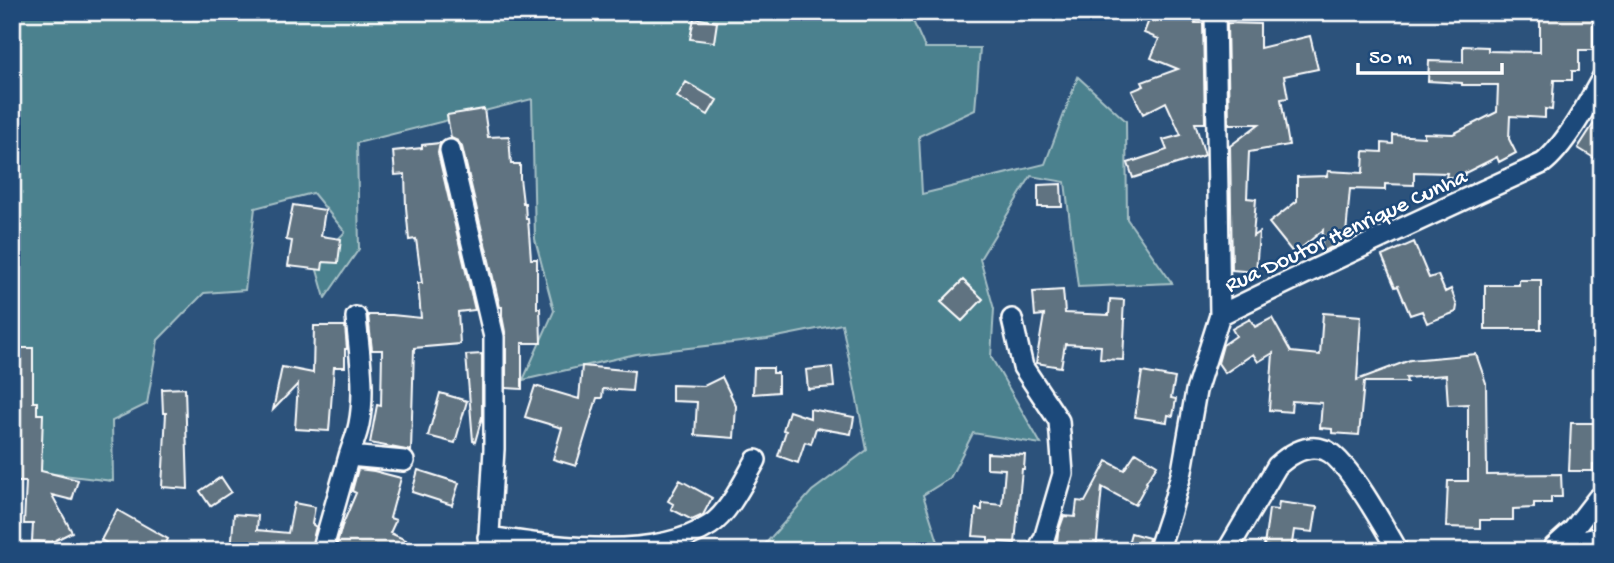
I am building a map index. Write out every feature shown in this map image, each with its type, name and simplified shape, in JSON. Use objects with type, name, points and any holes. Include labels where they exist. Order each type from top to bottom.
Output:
[{"type":"street","points":[[1215,12],[1220,315]]},
{"type":"street","name":"Rua Doutor Henrique Cunha","points":[[1157,551],[1182,471],[1196,391],[1220,315],[1331,260],[1543,163],[1555,153],[1602,78]]},
{"type":"street","points":[[450,150],[494,337],[494,449],[488,544],[584,549],[639,547],[684,538],[712,524],[735,498],[756,460]]},
{"type":"street","points":[[322,551],[359,427],[362,382],[356,317]]},
{"type":"street","points":[[1012,319],[1023,367],[1059,421],[1063,474],[1044,539],[1037,551]]},
{"type":"street","points":[[1227,551],[1277,466],[1299,450],[1310,447],[1325,450],[1335,456],[1359,486],[1398,551]]},
{"type":"street","points":[[349,456],[404,461]]},
{"type":"street","points":[[1551,549],[1573,530],[1602,496]]},
{"type":"street","points":[[1551,549],[1602,537]]},
{"type":"green space","points":[[12,12],[909,12],[925,48],[980,48],[975,110],[919,136],[922,194],[1045,164],[1078,77],[1126,121],[1127,219],[1172,283],[1078,287],[1065,182],[1031,176],[980,259],[994,309],[991,357],[1041,444],[973,433],[950,478],[923,495],[941,551],[759,551],[812,491],[867,450],[842,324],[767,339],[636,354],[523,380],[554,311],[535,239],[532,99],[357,143],[359,249],[325,298],[315,263],[345,232],[313,193],[255,208],[245,290],[204,293],[158,340],[147,404],[112,421],[113,481],[30,471],[12,350]]},
{"type":"building","points":[[1152,12],[1200,12],[1195,23],[1203,23],[1205,123],[1195,123],[1205,155],[1133,178],[1128,163],[1167,150],[1163,140],[1181,135],[1166,102],[1143,114],[1132,91],[1144,86],[1142,82],[1178,69],[1151,58],[1159,39],[1144,33]]},
{"type":"building","points":[[1547,12],[1593,12],[1593,50],[1579,50],[1579,71],[1572,71],[1572,80],[1554,80],[1552,110],[1545,109],[1545,118],[1510,116],[1509,139],[1516,153],[1499,162],[1497,157],[1465,173],[1464,178],[1446,177],[1447,173],[1414,172],[1414,185],[1385,184],[1385,190],[1350,189],[1346,234],[1359,235],[1321,252],[1323,230],[1294,254],[1269,223],[1297,201],[1297,177],[1327,176],[1328,171],[1363,173],[1364,151],[1382,152],[1382,143],[1393,144],[1393,135],[1424,137],[1424,133],[1453,134],[1497,112],[1498,85],[1428,81],[1429,61],[1463,62],[1463,46],[1488,47],[1488,51],[1540,52],[1540,16],[1547,16]]},
{"type":"building","points":[[694,18],[717,22],[714,42],[690,39]]},
{"type":"building","points":[[1227,23],[1260,24],[1260,48],[1310,36],[1318,69],[1284,76],[1288,98],[1281,99],[1289,145],[1249,152],[1247,198],[1256,199],[1253,236],[1259,232],[1256,272],[1232,270],[1230,146],[1259,124],[1229,124]]},
{"type":"building","points":[[686,82],[717,100],[708,115],[677,97]]},
{"type":"building","points":[[484,109],[488,137],[509,136],[511,164],[520,164],[531,259],[537,259],[537,308],[540,308],[541,343],[522,343],[522,389],[506,388],[506,337],[502,307],[462,147],[458,141],[451,138],[447,115]]},
{"type":"building","points":[[1602,111],[1602,163],[1578,148]]},
{"type":"building","points":[[440,143],[438,153],[475,310],[458,312],[460,344],[414,348],[411,451],[370,443],[377,405],[381,406],[382,350],[372,350],[368,315],[421,318],[418,283],[422,283],[416,239],[409,240],[405,174],[395,175],[393,151]]},
{"type":"building","points":[[1061,184],[1062,207],[1038,207],[1038,185]]},
{"type":"building","points":[[293,205],[325,210],[321,236],[341,239],[338,263],[323,262],[322,270],[288,266],[292,241],[286,240]]},
{"type":"building","points":[[1414,242],[1429,278],[1438,275],[1445,292],[1451,289],[1457,306],[1456,312],[1427,323],[1422,311],[1410,315],[1382,256]]},
{"type":"building","points":[[963,280],[983,299],[962,321],[941,302]]},
{"type":"building","points":[[1519,280],[1541,280],[1541,329],[1485,329],[1485,285],[1519,285]]},
{"type":"building","points":[[1063,290],[1065,313],[1109,315],[1110,299],[1124,300],[1123,360],[1100,359],[1101,346],[1065,344],[1061,367],[1036,363],[1044,315],[1035,316],[1033,292]]},
{"type":"building","points":[[1323,313],[1361,316],[1357,380],[1410,360],[1476,354],[1486,383],[1487,475],[1561,474],[1562,497],[1551,497],[1551,503],[1534,503],[1534,508],[1513,509],[1513,520],[1480,520],[1480,528],[1446,527],[1448,481],[1468,481],[1468,404],[1448,405],[1446,375],[1406,378],[1407,382],[1364,382],[1359,435],[1332,433],[1332,429],[1320,428],[1322,403],[1292,401],[1291,412],[1269,410],[1273,353],[1258,362],[1253,354],[1225,373],[1218,363],[1223,345],[1236,336],[1232,329],[1250,319],[1255,327],[1272,318],[1291,352],[1320,355]]},
{"type":"building","points":[[314,326],[345,326],[345,367],[334,367],[329,431],[295,429],[298,384],[273,410],[282,367],[313,373]]},
{"type":"building","points":[[12,348],[33,348],[33,402],[37,402],[37,414],[43,414],[41,471],[78,480],[72,500],[52,495],[72,532],[52,542],[32,541],[33,524],[24,524],[26,482],[12,482]]},
{"type":"building","points":[[482,354],[482,417],[475,442],[466,355]]},
{"type":"building","points":[[582,366],[634,371],[632,391],[603,389],[602,398],[597,398],[576,466],[553,459],[562,428],[525,417],[535,386],[579,399]]},
{"type":"building","points":[[832,367],[834,387],[808,389],[806,370]]},
{"type":"building","points":[[754,368],[773,368],[773,373],[778,373],[778,392],[753,394]]},
{"type":"building","points":[[1142,372],[1175,378],[1171,398],[1176,399],[1173,416],[1168,415],[1167,422],[1135,417]]},
{"type":"building","points":[[722,377],[736,406],[734,438],[695,435],[697,402],[672,401],[672,385],[704,386]]},
{"type":"building","points":[[185,388],[188,489],[162,487],[166,413],[163,413],[162,389]]},
{"type":"building","points":[[440,393],[467,401],[455,443],[428,436]]},
{"type":"building","points":[[810,409],[854,417],[851,434],[816,428],[811,444],[805,442],[798,463],[778,456],[789,411],[810,418]]},
{"type":"building","points":[[1571,423],[1602,423],[1601,464],[1593,464],[1593,471],[1569,471]]},
{"type":"building","points":[[1136,452],[1157,465],[1135,505],[1102,487],[1096,551],[1056,551],[1064,516],[1075,517],[1077,501],[1085,502],[1107,461],[1124,470]]},
{"type":"building","points":[[987,453],[1025,455],[1015,543],[988,541],[988,537],[973,536],[976,509],[982,510],[982,503],[1002,505],[1005,469],[987,468]]},
{"type":"building","points":[[358,469],[401,478],[390,518],[396,520],[390,533],[406,540],[402,551],[335,551],[356,493],[352,491]]},
{"type":"building","points":[[418,470],[459,483],[452,505],[412,492]]},
{"type":"building","points":[[221,477],[231,492],[210,506],[200,491]]},
{"type":"building","points":[[680,480],[712,498],[703,515],[692,520],[671,509],[673,504],[668,501]]},
{"type":"building","points":[[1279,502],[1317,507],[1313,532],[1294,530],[1291,550],[1264,546],[1269,509],[1278,510]]},
{"type":"building","points":[[294,503],[315,507],[312,524],[316,527],[310,551],[231,551],[234,514],[258,516],[257,530],[288,533]]},
{"type":"building","points":[[117,510],[168,539],[162,551],[104,551],[108,544],[101,540]]},
{"type":"building","points":[[1131,533],[1149,538],[1146,551],[1126,551]]}]
